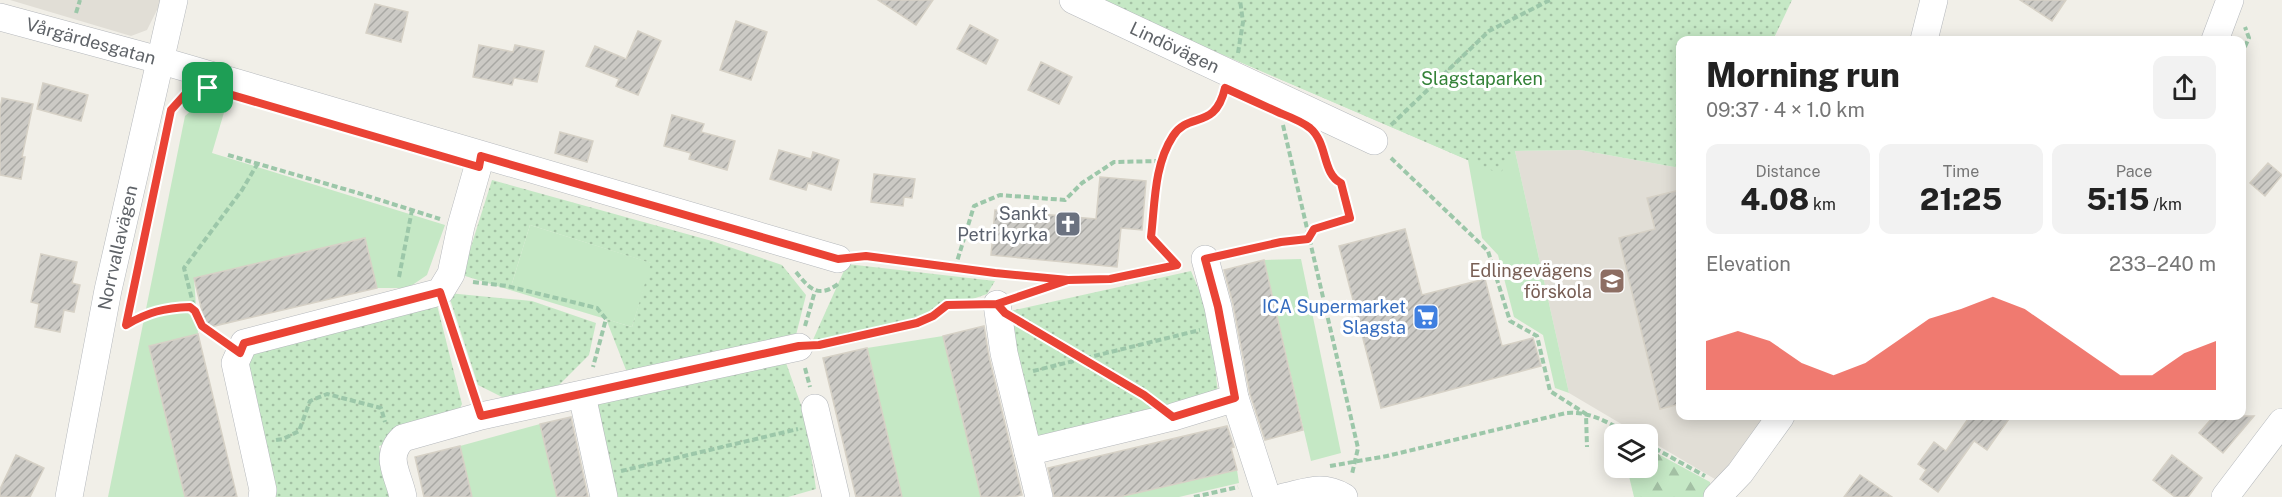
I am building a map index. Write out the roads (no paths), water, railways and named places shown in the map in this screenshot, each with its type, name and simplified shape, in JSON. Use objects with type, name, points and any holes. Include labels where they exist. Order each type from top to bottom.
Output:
[{"type":"street","name":"Norrvallavägen","points":[[69,497],[108,290],[174,0]]},
{"type":"street","name":"Lindövägen","points":[[1073,0],[1374,141]]},
{"type":"street","points":[[1925,36],[1934,0]]},
{"type":"street","points":[[2216,36],[2230,0]]},
{"type":"street","name":"Vårgärdesgatan","points":[[0,17],[159,60],[838,259]]},
{"type":"street","points":[[262,497],[263,490],[235,363],[244,343],[394,303],[446,283],[481,156]]},
{"type":"street","points":[[1205,259],[1235,398],[1267,497]]},
{"type":"street","points":[[997,304],[1010,376],[1039,497]]},
{"type":"street","points":[[403,497],[392,461],[394,446],[403,438],[481,416],[799,346]]},
{"type":"street","points":[[582,395],[602,487]]},
{"type":"street","points":[[1028,452],[1173,417],[1235,398]]},
{"type":"street","points":[[817,416],[834,497]]},
{"type":"street","points":[[1722,493],[1758,450],[1778,420]]},
{"type":"street","points":[[2225,497],[2282,422]]},
{"type":"street","points":[[1284,497],[1321,489],[1332,490],[1344,497]]},
{"type":"place","name":"Sankt Petri kyrka","points":[[1068,224]]},
{"type":"place","name":"Edlingevägens förskola","points":[[1612,281]]},
{"type":"place","name":"ICA Supermarket Slagsta","points":[[1426,317]]},
{"type":"park label","name":"Slagstaparken","points":[[1482,79]]}]
